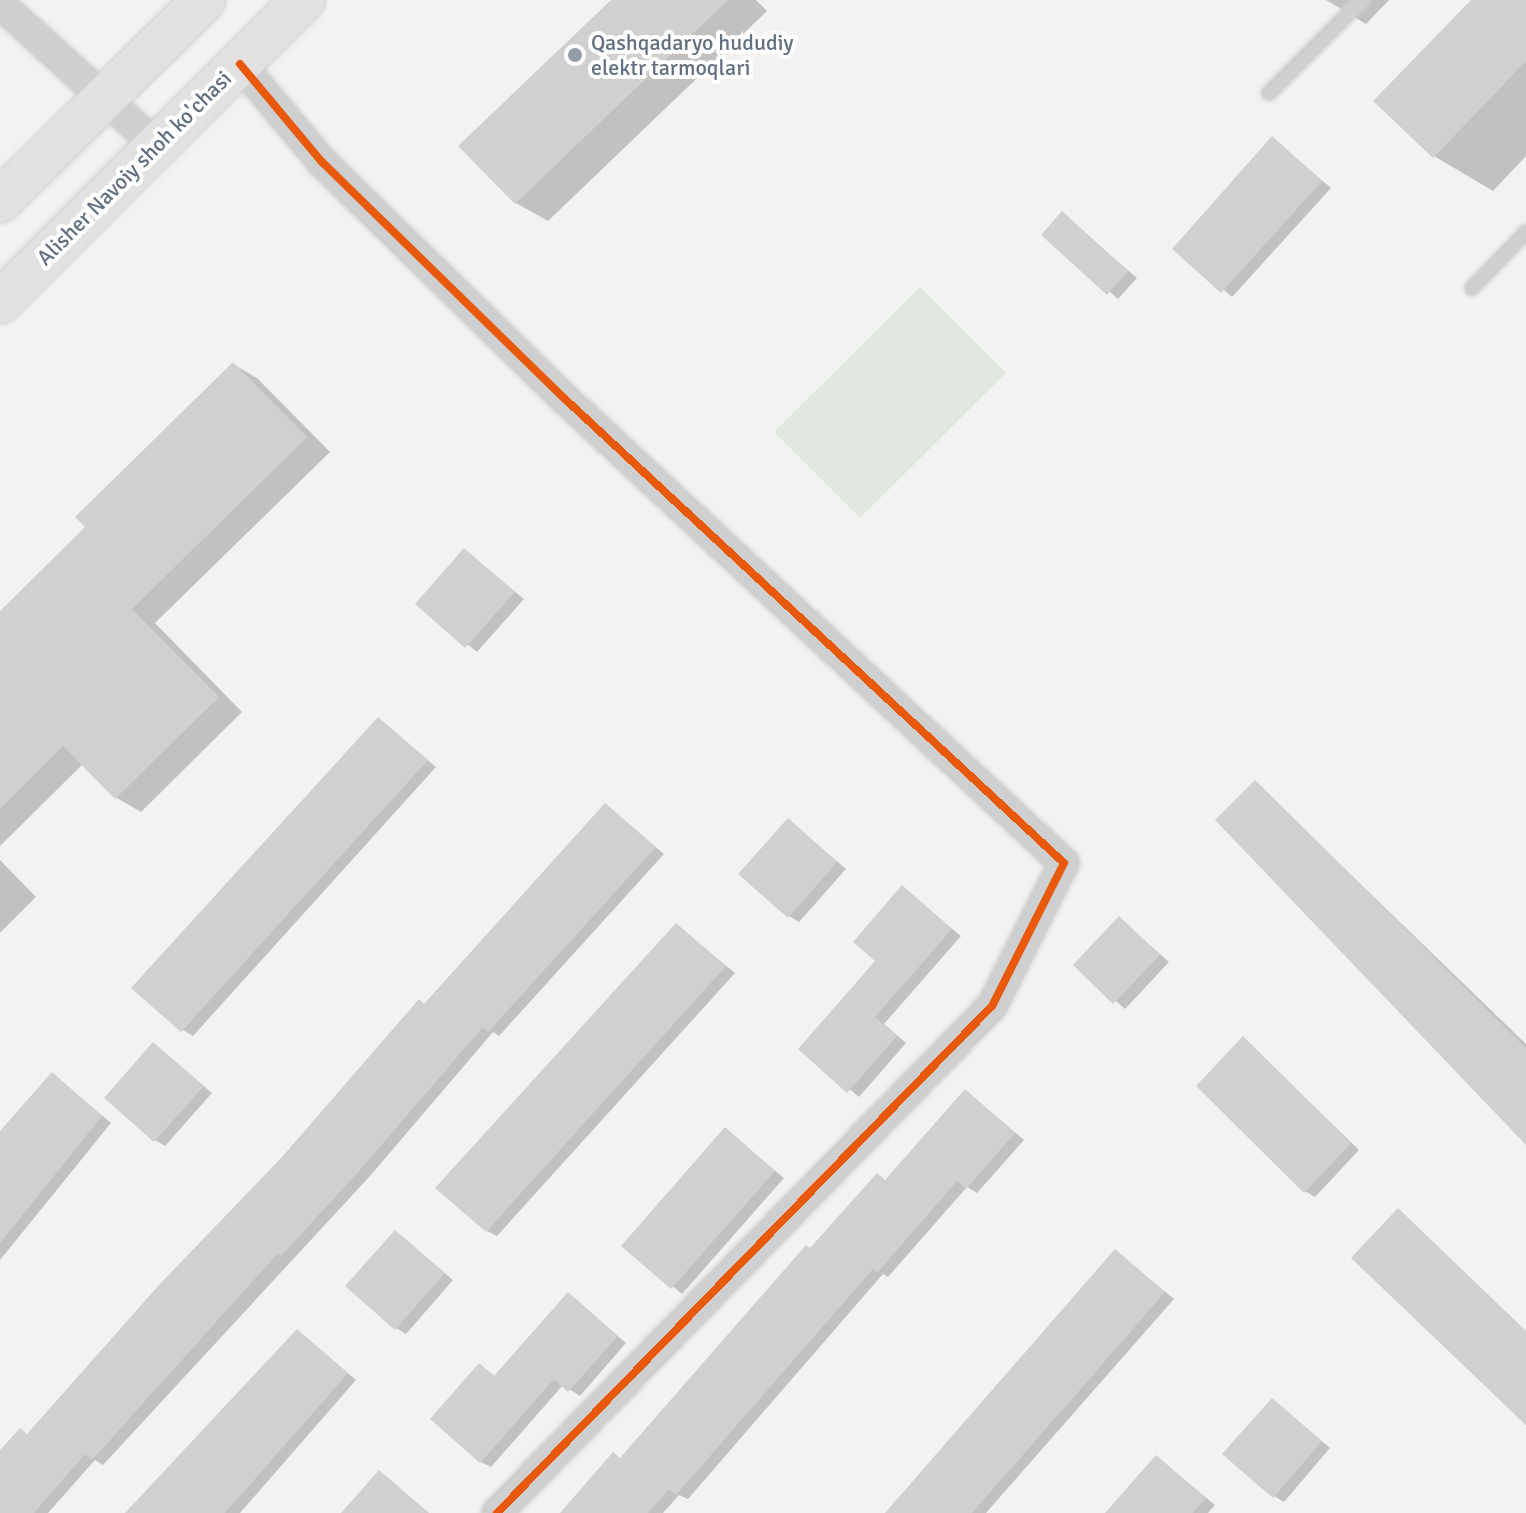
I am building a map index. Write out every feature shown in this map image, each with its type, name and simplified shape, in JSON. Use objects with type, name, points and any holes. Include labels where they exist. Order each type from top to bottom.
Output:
[{"type":"main road","points":[[0,201],[204,0]]},
{"type":"main road","name":"Alisher Navoiy shoh ko'chasi","points":[[0,302],[154,143],[240,64],[303,0]]},
{"type":"street","points":[[0,4],[154,143]]},
{"type":"street","points":[[240,64],[322,162],[543,377],[1064,863],[992,1006],[497,1513]]},
{"type":"lane","points":[[1269,93],[1362,0]]},
{"type":"lane","points":[[1472,288],[1526,232]]},
{"type":"shaded area","points":[[920,287],[1006,373],[860,518],[774,432]]},
{"type":"building","points":[[611,0],[728,0],[515,204],[458,146]]},
{"type":"building","points":[[1471,0],[1526,0],[1526,61],[1433,158],[1373,101]]},
{"type":"building","points":[[1272,136],[1322,181],[1221,293],[1172,249]]},
{"type":"building","points":[[1062,211],[1128,271],[1107,295],[1041,235]]},
{"type":"building","points":[[233,362],[307,437],[132,609],[219,697],[115,799],[63,746],[0,809],[0,611],[85,527],[75,517]]},
{"type":"building","points":[[464,548],[515,592],[465,648],[415,604]]},
{"type":"building","points":[[378,717],[428,760],[181,1032],[131,988]]},
{"type":"building","points":[[1255,780],[1526,1048],[1526,1145],[1215,820]]},
{"type":"building","points":[[605,803],[656,847],[488,1032],[483,1027],[360,1170],[281,1256],[278,1253],[92,1460],[85,1454],[34,1513],[0,1513],[0,1450],[20,1428],[27,1434],[159,1285],[282,1157],[419,999],[424,1004]]},
{"type":"building","points":[[788,818],[837,862],[788,918],[738,874]]},
{"type":"building","points":[[902,885],[952,929],[875,1017],[897,1036],[847,1093],[798,1049],[875,961],[853,942]]},
{"type":"building","points":[[1119,916],[1160,955],[1113,1004],[1073,965]]},
{"type":"building","points":[[676,923],[726,966],[486,1232],[435,1188]]},
{"type":"building","points":[[1243,1036],[1351,1143],[1304,1193],[1196,1086]]},
{"type":"building","points":[[153,1042],[204,1086],[154,1142],[104,1098]]},
{"type":"building","points":[[52,1072],[102,1116],[0,1243],[0,1131]]},
{"type":"building","points":[[965,1089],[1015,1133],[966,1189],[957,1181],[877,1273],[873,1269],[676,1495],[669,1489],[648,1513],[560,1513],[613,1452],[620,1458],[806,1245],[810,1248],[877,1173],[885,1180]]},
{"type":"building","points":[[725,1127],[775,1171],[671,1289],[621,1246]]},
{"type":"building","points":[[1398,1208],[1526,1331],[1526,1425],[1351,1258]]},
{"type":"building","points":[[395,1230],[445,1273],[395,1330],[345,1286]]},
{"type":"building","points":[[1115,1249],[1165,1292],[1093,1375],[972,1513],[885,1513]]},
{"type":"building","points":[[568,1292],[618,1336],[568,1392],[554,1379],[480,1463],[430,1419],[479,1363],[494,1376]]},
{"type":"building","points":[[297,1329],[348,1373],[225,1513],[125,1513]]},
{"type":"building","points":[[1272,1398],[1322,1441],[1273,1498],[1222,1454]]},
{"type":"building","points":[[1156,1455],[1206,1498],[1193,1513],[1105,1513]]},
{"type":"building","points":[[379,1470],[429,1513],[341,1513]]},
{"type":"cycle path","points":[[240,64],[322,162],[565,399],[1064,863],[992,1006],[497,1513]]},
{"type":"place","name":"Qashqadaryo hududiy elektr tarmoqlari","points":[[575,55]]}]
